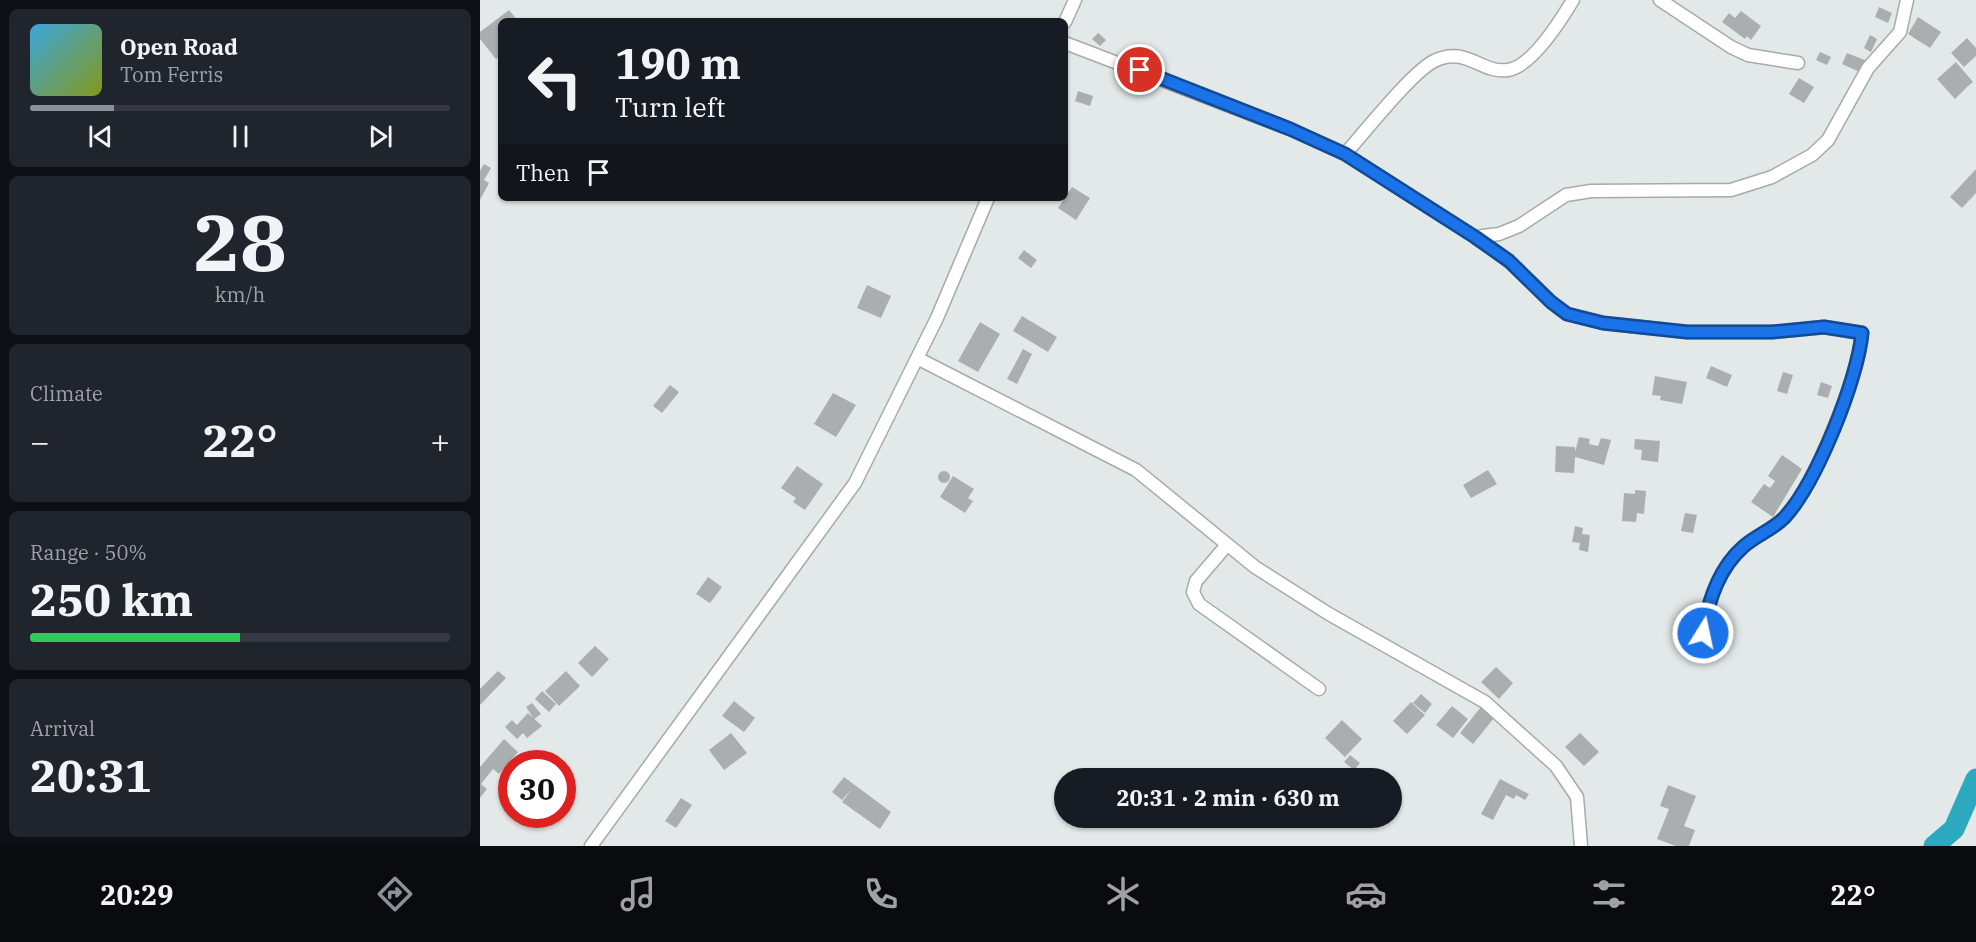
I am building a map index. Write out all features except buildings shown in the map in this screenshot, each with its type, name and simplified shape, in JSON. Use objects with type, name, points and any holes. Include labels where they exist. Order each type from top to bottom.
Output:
[{"type":"street","points":[[1067,18],[1075,0]]},
{"type":"street","points":[[1345,154],[1432,62],[1452,54],[1495,69],[1509,70],[1525,62],[1543,43],[1573,0]]},
{"type":"street","points":[[1660,0],[1731,47],[1748,55],[1798,63]]},
{"type":"street","points":[[1475,237],[1499,234],[1519,226],[1566,195],[1591,191],[1731,190],[1772,177],[1812,155],[1828,140],[1868,68],[1900,32],[1907,0]]},
{"type":"street","points":[[1068,44],[1159,76],[1345,154],[1509,261],[1551,302],[1567,314],[1603,323],[1687,332],[1772,332],[1824,327],[1862,333],[1860,354],[1835,422],[1810,478],[1783,519],[1743,547],[1720,575],[1708,603],[1703,633]]},
{"type":"street","points":[[591,846],[855,483],[917,358],[987,201]]},
{"type":"street","points":[[917,358],[1136,470],[1227,546],[1329,614],[1485,702],[1556,766],[1577,797],[1581,846]]},
{"type":"street","points":[[1227,546],[1196,580],[1193,592],[1200,604],[1319,688]]},
{"type":"waterway","points":[[1934,846],[1954,829],[1976,779]]},
{"type":"route","points":[[1140,70],[1290,129],[1345,154],[1509,261],[1551,302],[1567,314],[1603,323],[1687,332],[1772,332],[1824,327],[1862,333],[1860,354],[1835,422],[1810,478],[1783,519],[1743,547],[1720,575],[1708,603],[1703,633]]}]
